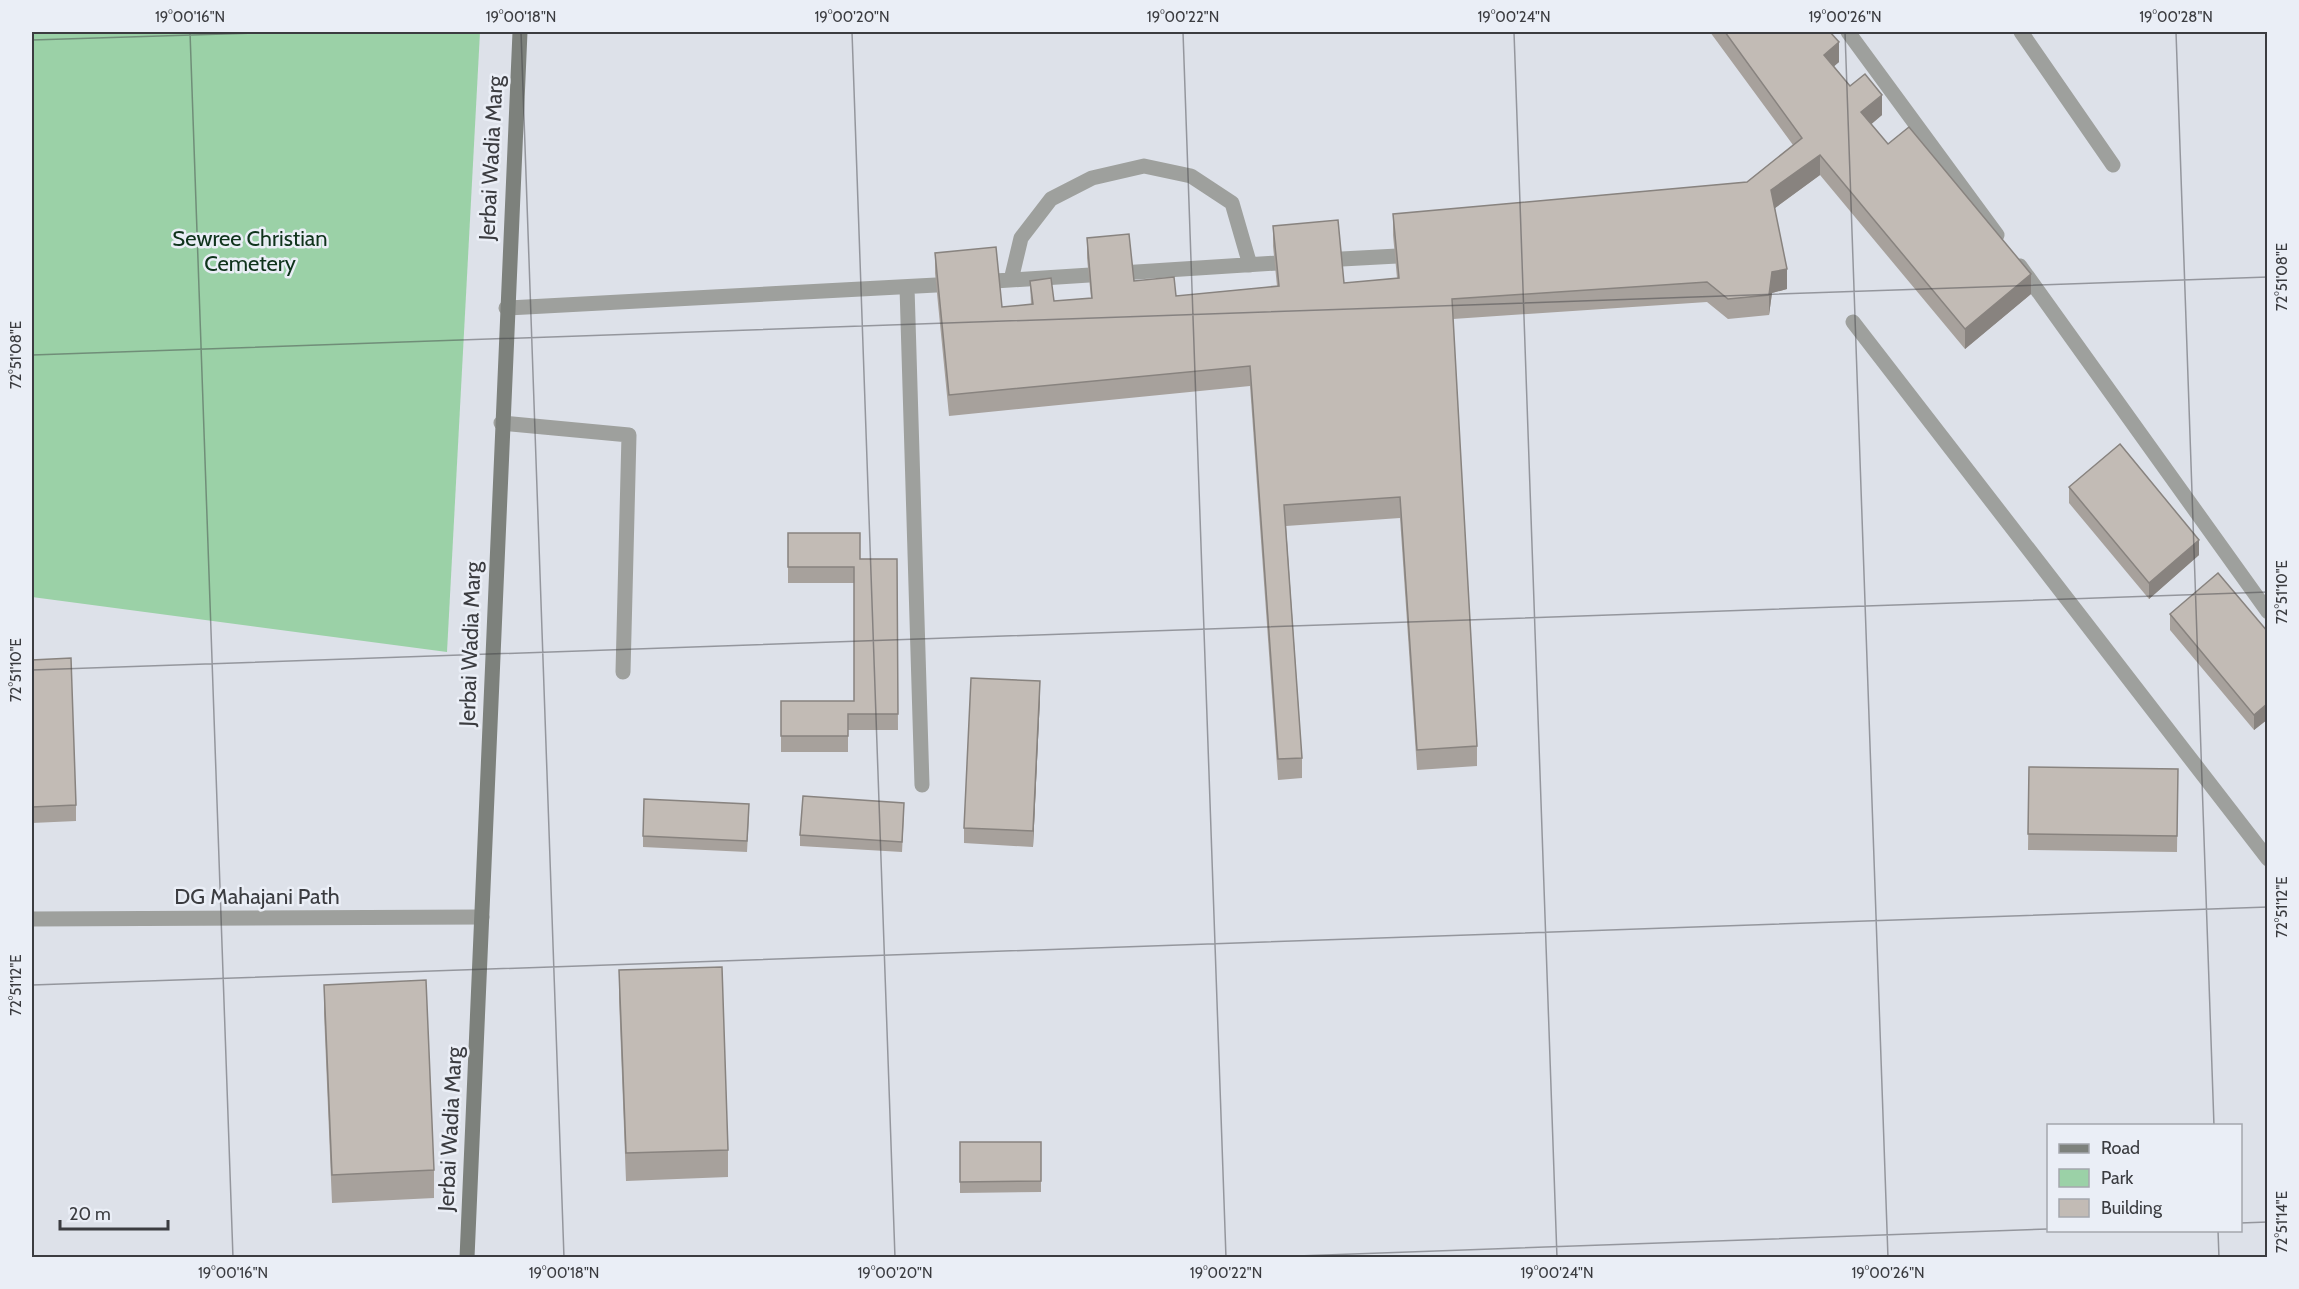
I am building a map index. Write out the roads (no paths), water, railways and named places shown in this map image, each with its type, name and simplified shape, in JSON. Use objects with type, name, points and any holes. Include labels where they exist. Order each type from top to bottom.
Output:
[{"type":"main road","name":"Jerbai Wadia Marg","points":[[467,1257],[501,423],[520,32]]},
{"type":"street","points":[[1848,32],[2007,248],[2268,612]]},
{"type":"street","points":[[2021,32],[2113,165]]},
{"type":"street","points":[[1011,280],[1020,238],[1051,200],[1092,178],[1144,166],[1191,176],[1232,203],[1250,265]]},
{"type":"street","points":[[506,308],[907,287],[1429,254]]},
{"type":"street","points":[[907,287],[922,785]]},
{"type":"street","points":[[1853,322],[2268,859]]},
{"type":"street","points":[[501,423],[629,435],[623,672]]},
{"type":"street","name":"DG Mahajani Path","points":[[32,919],[482,917]]},
{"type":"park label","name":"Sewree Christian Cemetery","points":[[250,250]]}]
